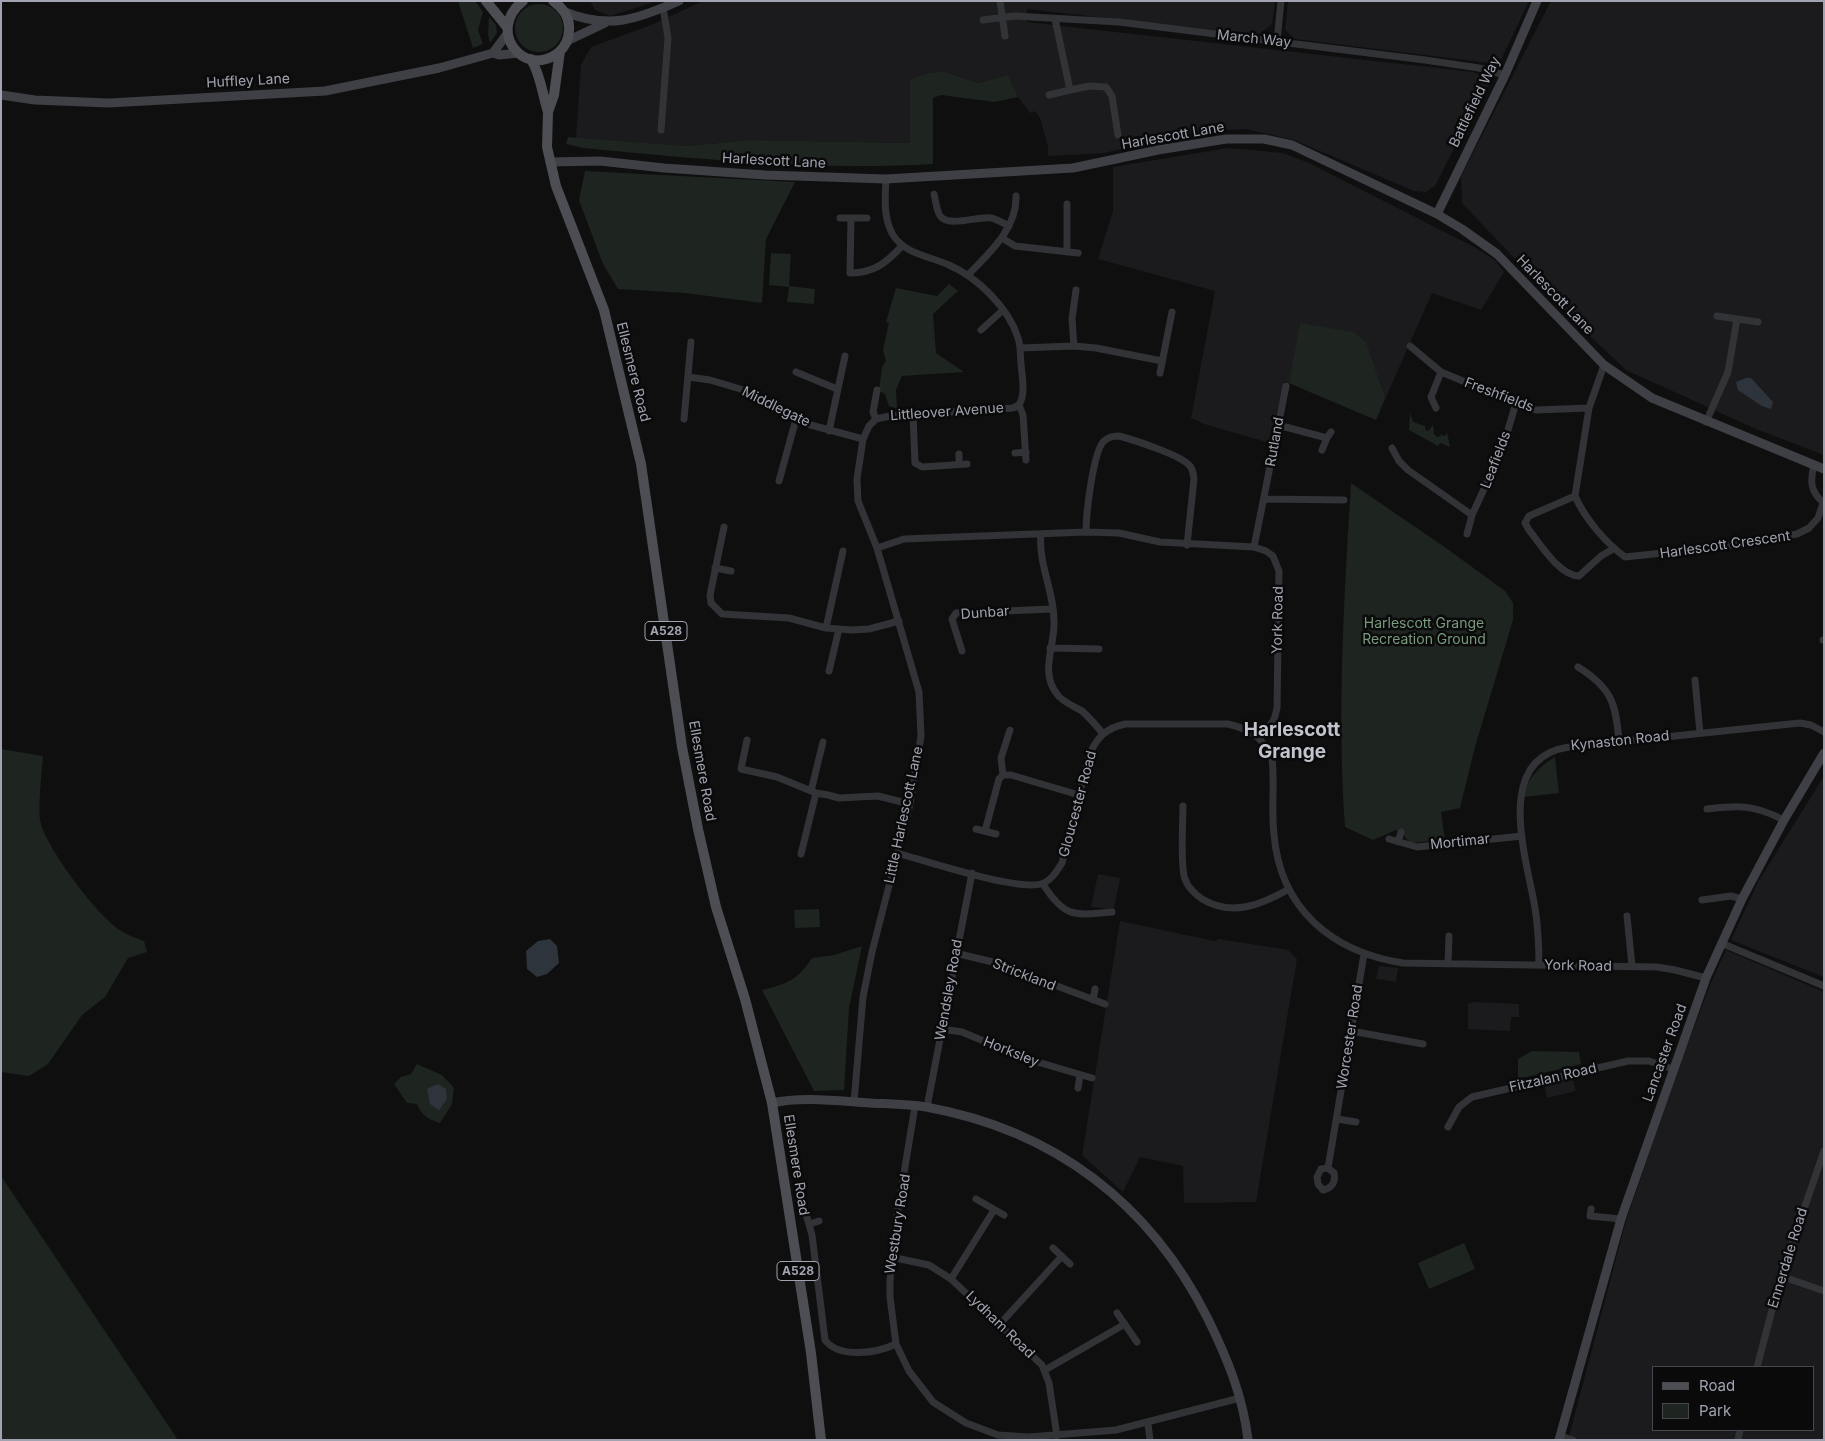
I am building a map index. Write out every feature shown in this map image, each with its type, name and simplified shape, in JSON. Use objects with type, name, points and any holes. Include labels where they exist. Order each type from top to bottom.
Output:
[{"type":"main road","points":[[486,1],[507,31],[510,42],[519,53],[530,59],[541,60],[552,57],[560,51],[567,41],[569,22],[559,5]]},
{"type":"main road","points":[[507,31],[509,17],[523,1]]},
{"type":"main road","name":"Ellesmere Road","points":[[560,51],[554,95],[548,112],[546,133],[550,162],[556,186],[604,310],[641,464],[682,747],[698,829],[716,907],[745,999],[772,1103],[811,1353],[821,1440]]},
{"type":"main road","name":"Ellesmere Road","points":[[530,59],[541,78],[543,97],[548,112]]},
{"type":"street","points":[[567,41],[605,23],[629,19],[679,1]]},
{"type":"street","points":[[1000,1],[1005,36]]},
{"type":"street","points":[[1277,41],[1280,1]]},
{"type":"street","name":"Battlefield Way","points":[[1437,214],[1505,75],[1537,1]]},
{"type":"street","points":[[559,5],[589,21],[605,23]]},
{"type":"street","points":[[661,130],[668,38],[662,8]]},
{"type":"street","name":"March Way","points":[[983,20],[1002,17],[1119,22],[1479,68],[1505,75]]},
{"type":"street","points":[[1055,19],[1070,90]]},
{"type":"street","points":[[493,53],[507,31]]},
{"type":"street","name":"Huffley Lane","points":[[1,95],[35,100],[108,103],[325,91],[439,68],[493,53],[499,55],[519,53]]},
{"type":"street","points":[[1050,96],[1070,90],[1099,86],[1106,87],[1112,96],[1118,135]]},
{"type":"street","name":"Harlescott Lane","points":[[550,162],[600,161],[664,168],[765,175],[886,179],[1073,168],[1199,143],[1264,138],[1292,145],[1437,214],[1497,254],[1604,365],[1652,398],[1706,422],[1824,469]]},
{"type":"street","points":[[886,179],[887,222],[893,235],[902,246],[948,264],[968,275],[1002,310],[1015,330],[1020,348],[1023,396],[1019,405],[1023,415],[1026,460]]},
{"type":"street","points":[[934,194],[940,216],[945,220],[963,221],[991,218],[1008,226]]},
{"type":"street","points":[[968,275],[1002,238],[1016,207],[1016,196]]},
{"type":"street","points":[[1067,204],[1067,252]]},
{"type":"street","points":[[840,218],[867,218]]},
{"type":"street","points":[[851,218],[850,273],[864,273],[876,269],[887,262],[902,246]]},
{"type":"street","points":[[1002,238],[1015,246],[1078,253]]},
{"type":"street","points":[[1074,346],[1072,313],[1076,290]]},
{"type":"street","points":[[980,330],[1002,310]]},
{"type":"street","points":[[1160,373],[1172,312]]},
{"type":"street","points":[[1717,316],[1758,322]]},
{"type":"street","points":[[1706,422],[1728,372],[1737,319]]},
{"type":"street","points":[[684,419],[691,342]]},
{"type":"street","points":[[1020,348],[1074,346],[1096,348],[1162,361]]},
{"type":"street","name":"Freshfields","points":[[1410,346],[1441,372],[1536,410],[1589,408]]},
{"type":"street","points":[[828,431],[845,356]]},
{"type":"street","points":[[1576,496],[1529,516],[1526,523],[1528,530],[1563,570],[1571,576],[1579,576],[1613,549],[1580,506],[1576,496],[1589,408],[1604,365]]},
{"type":"street","points":[[796,372],[837,389]]},
{"type":"street","points":[[1436,408],[1428,398],[1441,372]]},
{"type":"street","name":"Middlegate","points":[[688,377],[710,380],[747,391],[796,419],[828,431],[863,439]]},
{"type":"street","name":"Rutland","points":[[1254,547],[1286,386]]},
{"type":"street","points":[[876,390],[873,412],[876,419]]},
{"type":"street","name":"Leafields","points":[[1467,534],[1472,515],[1502,450],[1516,403]]},
{"type":"street","name":"Littleover Avenue","points":[[876,419],[913,414],[1013,408],[1019,405]]},
{"type":"street","points":[[913,414],[916,464],[922,467],[963,464],[959,454]]},
{"type":"street","points":[[779,482],[796,419]]},
{"type":"street","name":"Little Harlescott Lane","points":[[854,1102],[863,997],[872,952],[910,804],[918,762],[921,716],[919,692],[899,621],[877,548],[858,501],[857,479],[863,439],[869,426],[876,419]]},
{"type":"street","points":[[1278,425],[1329,435],[1322,450]]},
{"type":"street","points":[[1086,532],[1088,499],[1099,451],[1103,442],[1110,437],[1119,436],[1188,463],[1192,469],[1194,478],[1187,545]]},
{"type":"street","points":[[1392,448],[1408,470],[1472,515]]},
{"type":"street","points":[[1015,453],[1026,452]]},
{"type":"street","name":"Harlescott Crescent","points":[[1613,549],[1625,558],[1719,547],[1797,534],[1809,528],[1818,518],[1823,503],[1813,492],[1810,479],[1814,465]]},
{"type":"street","points":[[1265,499],[1344,500]]},
{"type":"street","points":[[724,527],[712,582],[711,603],[722,614],[788,618],[839,630],[869,629],[899,621]]},
{"type":"street","name":"York Road","points":[[877,548],[904,539],[1086,532],[1118,533],[1160,542],[1187,545],[1239,545],[1266,551],[1273,556],[1279,571],[1277,708],[1274,720],[1260,738],[1272,758],[1274,840],[1279,866],[1289,889],[1299,906],[1320,928],[1348,947],[1364,954],[1403,963],[1632,966],[1675,970],[1706,978]]},
{"type":"street","points":[[1041,534],[1039,548],[1050,587],[1054,625],[1048,667],[1050,681],[1057,695],[1081,711],[1103,734]]},
{"type":"street","points":[[826,628],[843,551]]},
{"type":"street","points":[[715,568],[730,572]]},
{"type":"street","name":"Dunbar","points":[[962,651],[952,619],[956,613],[1053,609]]},
{"type":"street","points":[[829,671],[839,630]]},
{"type":"street","points":[[1050,648],[1099,649]]},
{"type":"street","points":[[1578,667],[1596,678],[1606,689],[1616,714],[1619,742]]},
{"type":"street","points":[[1695,680],[1700,733]]},
{"type":"street","name":"Gloucester Road","points":[[1043,884],[1056,873],[1062,863],[1091,751],[1103,734],[1113,727],[1125,724],[1212,723],[1240,727],[1260,738]]},
{"type":"street","name":"Kynaston Road","points":[[1539,965],[1536,909],[1519,817],[1520,799],[1528,775],[1534,766],[1552,752],[1564,747],[1800,723],[1812,725],[1824,732]]},
{"type":"street","points":[[1003,775],[1001,758],[1010,730]]},
{"type":"street","points":[[747,740],[741,768],[792,781],[813,792],[839,798],[878,796],[910,804]]},
{"type":"street","points":[[801,854],[822,742]]},
{"type":"street","name":"Lancaster Road","points":[[1559,1438],[1621,1219],[1706,978],[1742,899],[1784,820],[1824,753]]},
{"type":"street","points":[[985,831],[999,779],[1003,775],[1011,775],[1079,795]]},
{"type":"street","points":[[1707,809],[1742,805],[1761,809],[1784,820]]},
{"type":"street","points":[[1183,806],[1184,878],[1190,889],[1199,897],[1213,905],[1231,908],[1249,907],[1267,901],[1289,889]]},
{"type":"street","points":[[976,829],[996,834]]},
{"type":"street","points":[[1398,842],[1401,832]]},
{"type":"street","name":"Mortimar","points":[[1388,839],[1418,847],[1522,836]]},
{"type":"street","points":[[897,853],[1020,885],[1043,884],[1054,901],[1067,912],[1086,915],[1112,912]]},
{"type":"street","name":"Wendsley Road","points":[[927,1107],[955,953],[972,873]]},
{"type":"street","points":[[1702,900],[1731,896],[1742,899]]},
{"type":"street","points":[[1627,916],[1632,966]]},
{"type":"street","points":[[1448,964],[1449,936]]},
{"type":"street","points":[[1721,943],[1824,986]]},
{"type":"street","name":"Strickland","points":[[955,953],[993,962],[1105,1004]]},
{"type":"street","name":"Worcester Road","points":[[1328,1168],[1364,954]]},
{"type":"street","points":[[1093,1000],[1095,988]]},
{"type":"street","name":"Horksley","points":[[942,1029],[962,1032],[1024,1058],[1092,1078]]},
{"type":"street","points":[[1351,1031],[1423,1044]]},
{"type":"street","name":"Fitzalan Road","points":[[1448,1127],[1459,1107],[1472,1097],[1628,1061],[1649,1061],[1673,1069]]},
{"type":"street","points":[[1078,1088],[1080,1075]]},
{"type":"street","points":[[772,1103],[786,1100],[927,1107],[974,1118],[1025,1137],[1077,1168],[1121,1200],[1166,1248],[1189,1283],[1224,1350],[1240,1398],[1248,1440]]},
{"type":"street","name":"Westbury Road","points":[[916,1106],[891,1257],[890,1289],[896,1344],[909,1371],[934,1402],[966,1423],[997,1437],[1029,1438],[1116,1430],[1148,1424],[1240,1398]]},
{"type":"street","points":[[1337,1119],[1356,1122]]},
{"type":"street","name":"Ennerdale Road","points":[[1757,1366],[1781,1276],[1824,1151]]},
{"type":"street","points":[[976,1199],[1004,1215]]},
{"type":"street","points":[[1591,1209],[1590,1216],[1621,1219]]},
{"type":"street","points":[[951,1279],[994,1210]]},
{"type":"street","points":[[806,1214],[810,1224],[825,1340],[836,1350],[862,1352],[877,1351],[896,1344]]},
{"type":"street","points":[[810,1224],[819,1221]]},
{"type":"street","points":[[1053,1248],[1070,1264]]},
{"type":"street","points":[[1000,1324],[1062,1256]]},
{"type":"street","name":"Lydham Road","points":[[891,1257],[929,1265],[951,1279],[1000,1324],[1045,1370],[1049,1383],[1057,1436]]},
{"type":"street","points":[[1781,1276],[1824,1291]]},
{"type":"street","points":[[1117,1313],[1137,1342]]},
{"type":"street","points":[[1045,1370],[1125,1324]]},
{"type":"street","points":[[1148,1424],[1150,1440]]},
{"type":"street","points":[[1559,1438],[1574,1440]]},
{"type":"shaded area","points":[[590,1],[657,1],[610,16],[595,10]]},
{"type":"shaded area","points":[[703,1],[1275,1],[1272,24],[1258,35],[1027,9],[1026,22],[1473,72],[1491,81],[1482,93],[1435,186],[1426,192],[1414,191],[1294,140],[1246,129],[1202,131],[1104,153],[1048,156],[1048,146],[1040,118],[1035,111],[1030,113],[1018,97],[1008,75],[978,83],[943,71],[923,74],[910,80],[910,143],[749,140],[687,146],[576,138],[581,65],[591,47],[651,25]]},
{"type":"shaded area","points":[[1288,1],[1529,1],[1499,64],[1295,39],[1285,30]]},
{"type":"shaded area","points":[[1551,1],[1824,1],[1824,455],[1756,429],[1626,370],[1568,315],[1462,203],[1461,176]]},
{"type":"shaded area","points":[[1228,148],[1283,153],[1309,163],[1476,248],[1496,261],[1504,272],[1481,310],[1432,293],[1376,420],[1284,381],[1270,443],[1204,424],[1191,418],[1215,291],[1098,259],[1113,211],[1113,167]]},
{"type":"shaded area","points":[[1751,378],[1773,402],[1771,409],[1762,406],[1738,390],[1736,382]]},
{"type":"shaded area","points":[[1824,776],[1824,977],[1731,940],[1758,882]]},
{"type":"shaded area","points":[[1098,874],[1120,878],[1114,909],[1091,907]]},
{"type":"shaded area","points":[[1120,921],[1214,941],[1219,939],[1288,950],[1297,959],[1256,1202],[1184,1203],[1183,1166],[1140,1157],[1123,1192],[1082,1155]]},
{"type":"shaded area","points":[[550,939],[557,946],[559,963],[547,974],[537,977],[527,969],[526,951],[538,941]]},
{"type":"shaded area","points":[[1726,950],[1824,992],[1824,1440],[1568,1440],[1626,1221],[1678,1069],[1710,985]]},
{"type":"shaded area","points":[[1379,966],[1398,968],[1396,982],[1376,979]]},
{"type":"shaded area","points":[[1474,1002],[1519,1004],[1519,1017],[1511,1017],[1510,1031],[1468,1029],[1468,1004]]},
{"type":"shaded area","points":[[1572,1077],[1576,1091],[1547,1098],[1544,1084]]},
{"type":"shaded area","points":[[438,1084],[446,1089],[447,1099],[439,1110],[430,1104],[427,1089]]},
{"type":"green space","points":[[458,1],[475,1],[483,12],[478,30],[483,44],[473,48]]},
{"type":"green space","points":[[539,4],[548,6],[556,11],[561,19],[563,28],[561,37],[556,45],[548,50],[539,52],[530,50],[522,45],[517,37],[515,28],[517,19],[522,11],[530,6]]},
{"type":"green space","points":[[489,17],[496,25],[497,33],[490,43],[488,34]]},
{"type":"green space","points":[[943,71],[978,83],[1008,75],[1018,97],[994,102],[941,95],[933,98],[933,164],[846,166],[758,163],[583,148],[566,144],[568,137],[687,146],[749,140],[910,143],[910,80],[923,74]]},
{"type":"green space","points":[[585,171],[795,182],[766,239],[762,303],[685,293],[618,289],[603,264],[579,200]]},
{"type":"green space","points":[[771,253],[791,254],[789,286],[815,289],[814,304],[787,302],[789,287],[769,285]]},
{"type":"green space","points":[[949,284],[958,291],[933,314],[936,353],[964,372],[902,376],[896,390],[897,409],[889,406],[885,394],[879,391],[882,367],[886,361],[883,350],[889,323],[886,322],[896,288],[937,296]]},
{"type":"green space","points":[[1300,323],[1353,332],[1366,342],[1385,398],[1376,420],[1289,383]]},
{"type":"green space","points":[[1410,413],[1413,422],[1425,426],[1425,429],[1428,431],[1433,425],[1434,434],[1437,437],[1441,436],[1441,433],[1443,436],[1446,435],[1447,432],[1450,447],[1440,443],[1438,446],[1409,430]]},
{"type":"green space","name":"Harlescott Grange Recreation Ground","points":[[1351,483],[1505,591],[1513,603],[1513,620],[1475,747],[1460,808],[1441,812],[1445,840],[1410,843],[1401,832],[1396,830],[1373,840],[1345,827],[1342,698],[1344,612]]},
{"type":"green space","points":[[1,749],[43,756],[39,810],[41,824],[46,836],[64,866],[101,914],[125,933],[144,941],[147,952],[128,958],[105,997],[82,1015],[48,1064],[29,1076],[1,1072]]},
{"type":"green space","points":[[1555,757],[1559,793],[1524,797],[1531,779],[1544,765]]},
{"type":"green space","points":[[819,909],[820,927],[795,928],[794,910]]},
{"type":"green space","points":[[862,946],[849,1008],[844,1090],[814,1091],[762,990],[779,986],[791,980],[802,971],[812,958],[834,955]]},
{"type":"green space","points":[[1532,1051],[1579,1052],[1581,1064],[1518,1079],[1518,1059]]},
{"type":"green space","points":[[417,1064],[442,1075],[454,1088],[452,1104],[440,1123],[426,1116],[417,1104],[407,1103],[394,1084],[401,1077],[411,1074]]},
{"type":"green space","points":[[1,1176],[178,1440],[1,1440]]},
{"type":"green space","points":[[1464,1243],[1475,1269],[1429,1289],[1418,1263]]},
{"type":"district","name":"Harlescott Grange","points":[[1292,741]]}]
